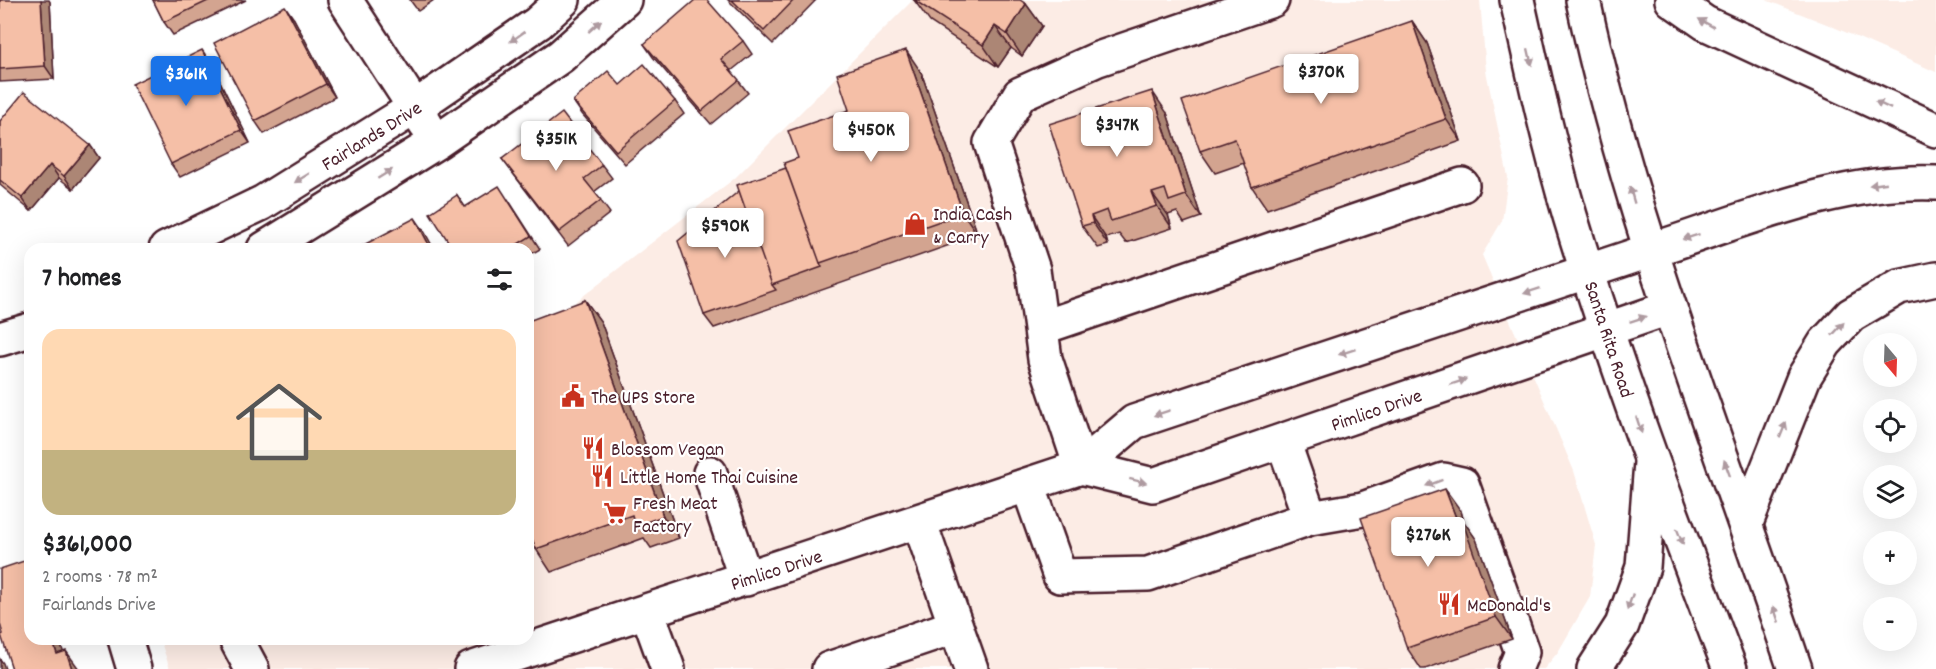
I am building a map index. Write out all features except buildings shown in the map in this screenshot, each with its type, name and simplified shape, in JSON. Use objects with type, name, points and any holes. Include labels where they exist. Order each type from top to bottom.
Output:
[{"type":"main road","points":[[345,0],[414,108],[438,141]]},
{"type":"main road","name":"Fairlands Drive","points":[[178,243],[262,202],[414,108],[538,22],[563,0]]},
{"type":"main road","name":"Fairlands Drive","points":[[274,243],[438,141],[561,56],[624,0]]},
{"type":"main road","points":[[1082,467],[1045,359],[1033,270],[991,143],[1020,94],[1098,59],[1272,0]]},
{"type":"main road","name":"Santa Rita Road","points":[[1517,0],[1549,134],[1588,272],[1651,462],[1730,669]]},
{"type":"main road","points":[[1583,0],[1599,74],[1649,251],[1746,523],[1795,669]]},
{"type":"main road","points":[[1672,0],[1705,23],[1936,130]]},
{"type":"main road","name":"Pimlico Drive","points":[[471,669],[1082,467],[1134,422],[1649,251],[1843,189],[1899,181],[1936,183]]},
{"type":"main road","points":[[1041,328],[1462,185]]},
{"type":"main road","points":[[1746,523],[1804,376],[1825,343],[1851,315],[1899,287],[1936,279]]},
{"type":"main road","name":"Pimlico Drive","points":[[1082,467],[1153,485],[1669,308]]},
{"type":"main road","points":[[1283,441],[1310,518]]},
{"type":"main road","points":[[1594,669],[1622,625],[1643,567],[1651,462]]},
{"type":"main road","points":[[710,473],[746,579]]},
{"type":"main road","points":[[1028,485],[1060,576],[1148,574],[1310,518],[1363,509],[1444,480],[1462,484],[1522,652],[1515,669]]},
{"type":"main road","points":[[919,521],[971,669]]},
{"type":"main road","points":[[647,611],[668,669]]},
{"type":"main road","points":[[829,669],[956,626]]},
{"type":"main road","points":[[127,645],[134,669]]},
{"type":"main road","points":[[239,645],[252,669]]},
{"type":"shaded area","points":[[913,0],[1480,0],[1486,71],[1508,177],[1502,221],[1482,255],[1574,471],[1596,545],[1590,597],[1558,652],[1544,669],[170,669],[162,645],[534,645],[534,329],[569,307],[735,178]]},
{"type":"shaded area","points":[[1766,0],[1936,0],[1936,72],[1829,25]]},
{"type":"place","name":"India Cash & Carry","points":[[915,224]]},
{"type":"place","name":"The UPS Store","points":[[573,396]]},
{"type":"place","name":"Blossom Vegan","points":[[593,448]]},
{"type":"place","name":"Little Home Thai Cuisine","points":[[602,476]]},
{"type":"place","name":"Fresh Meat Factory","points":[[615,513]]},
{"type":"place","name":"McDonald's","points":[[1449,604]]}]
